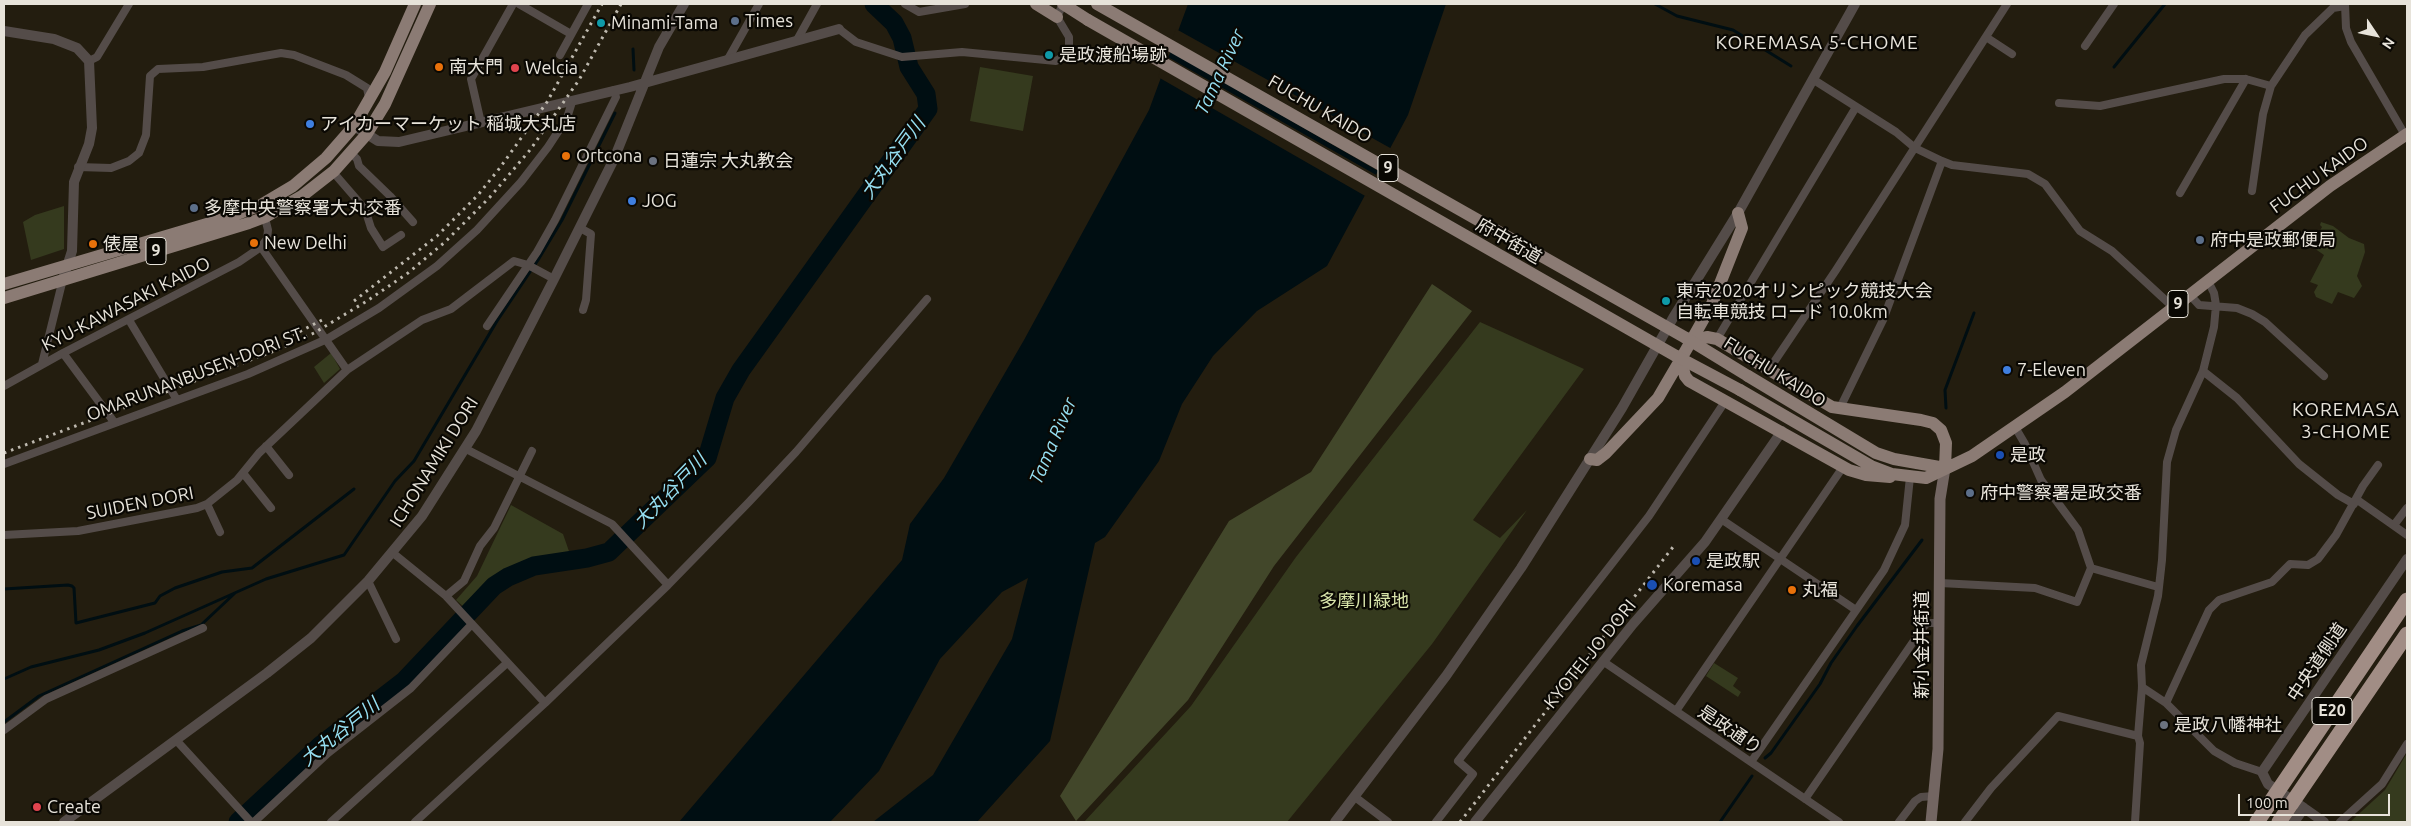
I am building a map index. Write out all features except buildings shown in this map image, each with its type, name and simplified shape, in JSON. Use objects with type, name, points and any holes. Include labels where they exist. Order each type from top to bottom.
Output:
[{"type":"highway","name":"E20","points":[[2257,822],[2407,600]]},
{"type":"highway","name":"E20","points":[[2279,822],[2407,634]]},
{"type":"main road","name":"9","points":[[4,284],[227,218],[261,205],[311,172],[342,141],[370,101],[415,4]]},
{"type":"main road","name":"9","points":[[4,298],[265,217],[302,196],[333,172],[366,135],[392,89],[430,4]]},
{"type":"main road","points":[[1036,4],[1057,17]]},
{"type":"main road","name":"府中街道","points":[[1063,4],[1112,34],[1862,461],[1880,470],[1926,478],[1945,468]]},
{"type":"main road","name":"FUCHU KAIDO","points":[[1097,4],[1122,16],[1668,327],[1876,453],[1894,459],[1945,468],[1964,461],[2080,381],[2330,186],[2406,134]]},
{"type":"main road","points":[[1590,459],[1597,460],[1606,453],[1658,398],[1688,340],[1712,304],[1742,228],[1738,213]]},
{"type":"main road","points":[[1704,316],[1704,329],[1712,338],[1832,407],[1921,420],[1933,424],[1944,436],[1947,452],[1945,468]]},
{"type":"main road","points":[[1688,340],[1712,338]]},
{"type":"main road","points":[[1679,357],[1683,371],[1689,380],[1843,467],[1866,475],[1906,476]]},
{"type":"main road","points":[[1666,384],[1680,380],[1689,380]]},
{"type":"main road","name":"新小金井街道","points":[[1931,822],[1940,706],[1940,499],[1945,468]]},
{"type":"street","points":[[89,61],[97,57],[129,4]]},
{"type":"street","points":[[482,123],[471,79],[513,4]]},
{"type":"street","points":[[519,4],[571,34]]},
{"type":"street","points":[[560,55],[588,4]]},
{"type":"street","name":"ICHONAMIKI DORI","points":[[64,822],[292,654],[368,581],[394,553],[431,503],[466,448],[580,228],[614,158],[668,29],[684,4]]},
{"type":"street","points":[[728,59],[759,4]]},
{"type":"street","points":[[797,40],[817,4]]},
{"type":"street","points":[[905,4],[920,12],[965,4]]},
{"type":"street","points":[[354,126],[366,135],[378,140],[399,142],[572,102],[839,29],[856,42],[902,57],[962,52],[1056,61],[1068,52],[1070,42],[1057,17],[1063,4]]},
{"type":"street","points":[[1335,822],[1446,676],[1516,576],[1590,459],[1738,213],[1855,4]]},
{"type":"street","points":[[1768,371],[2007,4]]},
{"type":"street","points":[[2085,46],[2114,4]]},
{"type":"street","points":[[2252,191],[2263,114],[2272,86],[2305,35],[2333,8],[2345,5],[2346,28],[2351,42],[2406,134]]},
{"type":"street","points":[[4,31],[54,39],[77,48],[89,61],[92,128],[89,144],[74,182],[70,264],[63,279],[42,364]]},
{"type":"street","points":[[1986,37],[2012,54]]},
{"type":"street","points":[[78,168],[111,168],[129,161],[139,153],[146,135],[150,76],[158,69],[203,67],[238,63],[262,56],[294,55],[346,75],[367,88],[370,101]]},
{"type":"street","points":[[2059,103],[2100,106],[2224,79],[2246,79],[2272,86]]},
{"type":"street","points":[[2180,193],[2246,79]]},
{"type":"street","points":[[1814,80],[1896,132],[1915,148],[1942,161],[1952,165],[2028,174],[2045,184],[2080,231],[2112,251],[2174,308]]},
{"type":"street","points":[[487,326],[529,266],[555,220],[616,96],[614,90]]},
{"type":"street","name":"OMARUNANBUSEN-DORI ST.","points":[[4,464],[248,374],[327,339],[379,308],[437,266],[477,230],[521,182],[548,147],[567,118],[572,102]]},
{"type":"street","points":[[1712,338],[1856,107]]},
{"type":"street","points":[[351,153],[358,159],[359,166],[413,222]]},
{"type":"street","points":[[1840,408],[1883,320],[1942,161]]},
{"type":"street","points":[[333,172],[365,209],[371,228],[383,247],[401,234]]},
{"type":"street","points":[[261,205],[268,230],[267,239],[261,247],[347,370]]},
{"type":"street","points":[[580,228],[591,234],[586,300],[583,310]]},
{"type":"street","name":"KYU-KAWASAKI KAIDO","points":[[4,386],[63,353],[215,276],[261,247]]},
{"type":"street","name":"SUIDEN DORI","points":[[4,535],[78,531],[197,508],[207,504],[220,496],[266,446],[347,370],[422,320],[451,309],[514,261],[529,266]]},
{"type":"street","points":[[529,266],[554,279]]},
{"type":"street","points":[[2135,822],[2140,743],[2138,736],[2142,687],[2141,665],[2158,587],[2169,452],[2202,370],[2214,328],[2216,305],[2214,293],[2208,281]]},
{"type":"street","points":[[2190,295],[2198,305],[2237,308],[2252,314],[2265,322],[2324,376]]},
{"type":"street","points":[[416,822],[545,703],[668,585],[796,452],[927,299]]},
{"type":"street","points":[[129,320],[177,400]]},
{"type":"street","points":[[63,353],[114,422]]},
{"type":"street","points":[[2202,370],[2237,398],[2299,464],[2332,490],[2407,534]]},
{"type":"street","points":[[1436,822],[1473,774],[1458,761],[1648,516],[1726,400]]},
{"type":"street","points":[[1940,583],[2035,588],[2078,602],[2090,568],[2078,530],[2040,480],[2025,444],[2015,427]]},
{"type":"street","name":"KYOTEI-JO DORI","points":[[1475,822],[1639,617],[1705,542],[1782,431]]},
{"type":"street","points":[[266,446],[289,475]]},
{"type":"street","points":[[466,448],[612,524],[668,585]]},
{"type":"street","points":[[446,596],[464,581],[480,546],[494,528],[532,451]]},
{"type":"street","points":[[2166,703],[2209,610],[2219,600],[2272,582],[2290,564],[2304,565],[2312,563],[2336,535],[2378,465]]},
{"type":"street","points":[[1676,711],[1843,467]]},
{"type":"street","points":[[243,473],[271,508]]},
{"type":"street","points":[[1751,762],[1884,570],[1904,525],[1906,476]]},
{"type":"street","points":[[207,504],[220,532]]},
{"type":"street","points":[[2394,525],[2407,508]]},
{"type":"street","points":[[1721,519],[1856,610]]},
{"type":"street","points":[[394,553],[446,596],[545,703]]},
{"type":"street","name":"中央道側道","points":[[2262,772],[2407,559]]},
{"type":"street","points":[[2090,568],[2158,587]]},
{"type":"street","points":[[368,581],[396,639]]},
{"type":"street","points":[[176,740],[251,822],[328,753],[411,688],[471,623]]},
{"type":"street","points":[[1805,799],[1922,629],[1927,623],[1940,623]]},
{"type":"street","points":[[4,730],[46,699],[203,628]]},
{"type":"street","name":"是政通り","points":[[1604,662],[1839,822]]},
{"type":"street","points":[[331,822],[507,663]]},
{"type":"street","points":[[2142,687],[2166,703],[2214,751],[2235,763],[2262,772],[2268,784],[2324,822]]},
{"type":"street","points":[[1965,822],[1991,788],[2058,716],[2138,736]]},
{"type":"street","points":[[2340,822],[2382,784],[2407,744]]},
{"type":"street","points":[[1900,822],[1915,801],[1921,797],[1934,796]]},
{"type":"street","points":[[1355,797],[1388,822]]},
{"type":"street","points":[[2294,822],[2304,808]]},
{"type":"green space","points":[[980,67],[1033,76],[1023,131],[970,121]]},
{"type":"green space","points":[[64,206],[64,249],[31,260],[23,222],[35,215]]},
{"type":"green space","points":[[2321,222],[2333,226],[2349,238],[2364,244],[2365,252],[2357,276],[2362,286],[2354,298],[2338,292],[2332,304],[2316,297],[2314,292],[2318,285],[2310,282],[2324,255],[2311,246],[2322,227],[2320,225]]},
{"type":"green space","points":[[1432,284],[1472,311],[1274,566],[1188,700],[1076,821],[1060,796],[1229,521],[1311,472]]},
{"type":"green space","name":"多摩川緑地","points":[[1480,322],[1584,369],[1473,520],[1500,538],[1527,510],[1432,644],[1287,822],[1084,822],[1191,706],[1296,557]]},
{"type":"green space","points":[[331,353],[340,369],[324,383],[314,367]]},
{"type":"green space","points":[[511,505],[563,534],[571,557],[536,562],[519,568],[488,587],[466,609],[456,600],[477,576]]},
{"type":"green space","points":[[1714,663],[1738,678],[1733,686],[1741,692],[1738,697],[1706,676]]},
{"type":"green space","points":[[2407,753],[2407,822],[2350,822],[2385,790]]},
{"type":"water","name":"Tama River","points":[[1188,4],[1446,4],[1408,115],[1327,266],[1257,311],[1213,356],[1182,404],[1159,461],[1105,537],[1095,543],[1050,741],[977,822],[873,822],[933,775],[1012,639],[1028,578],[1002,592],[940,659],[879,771],[830,822],[679,822],[902,560],[910,524],[944,478],[1024,340],[1149,110]]},
{"type":"pier","points":[[1176,29],[1392,149],[1380,172],[1168,50]]},
{"type":"pier","points":[[1166,56],[1378,176],[1367,197],[1158,77]]},
{"type":"waterway","name":"大丸谷戸川","points":[[238,822],[321,745],[404,681],[494,586],[508,577],[534,566],[587,558],[609,552],[707,458],[725,398],[741,370],[928,109],[926,94],[909,67],[902,38],[894,23],[874,4]]},
{"type":"waterway","points":[[1655,4],[1677,16],[1733,30],[1791,66]]},
{"type":"waterway","points":[[2114,67],[2165,4]]},
{"type":"waterway","points":[[633,49],[634,70]]},
{"type":"waterway","points":[[4,679],[31,667],[99,650],[145,633],[266,579],[344,555],[395,481],[414,461],[497,321],[538,260],[562,220],[615,113]]},
{"type":"waterway","points":[[1946,408],[1945,390],[1974,313]]},
{"type":"waterway","points":[[4,589],[72,586],[74,588],[76,623],[155,603],[160,596],[175,588],[222,572],[252,568],[354,489]]},
{"type":"waterway","points":[[1765,758],[1771,753],[1820,684],[1831,663],[1857,626],[1922,540]]},
{"type":"waterway","points":[[4,722],[39,696],[182,631],[201,625],[235,593]]},
{"type":"waterway","points":[[1720,822],[1752,776]]},
{"type":"railway","points":[[354,301],[437,236],[478,195],[547,102],[602,4]]},
{"type":"railway","points":[[4,453],[277,350],[314,333],[367,301],[408,273],[445,242],[490,197],[530,150],[579,80],[621,4]]},
{"type":"railway","points":[[293,335],[324,319]]},
{"type":"railway","points":[[1460,822],[1673,547]]},
{"type":"place","name":"Times","points":[[735,21]]},
{"type":"place","name":"Minami-Tama","points":[[601,23]]},
{"type":"place","name":"是政渡船場跡","points":[[1049,55]]},
{"type":"place","name":"南大門","points":[[439,67]]},
{"type":"place","name":"Welcia","points":[[515,68]]},
{"type":"place","name":"アイカーマーケット 稲城大丸店","points":[[310,124]]},
{"type":"place","name":"Ortcona","points":[[566,156]]},
{"type":"place","name":"日蓮宗 大丸教会","points":[[653,161]]},
{"type":"place","name":"JOG","points":[[632,201]]},
{"type":"place","name":"多摩中央警察署大丸交番","points":[[194,208]]},
{"type":"place","name":"府中是政郵便局","points":[[2200,240]]},
{"type":"place","name":"New Delhi","points":[[254,243]]},
{"type":"place","name":"俵屋","points":[[93,244]]},
{"type":"place","name":"東京2020オリンピック競技大会 自転車競技 ロード 10.0km","points":[[1666,301]]},
{"type":"place","name":"7-Eleven","points":[[2007,370]]},
{"type":"place","name":"是政","points":[[2000,455]]},
{"type":"place","name":"府中警察署是政交番","points":[[1970,493]]},
{"type":"place","name":"是政駅","points":[[1696,561]]},
{"type":"place","name":"Koremasa","points":[[1652,585]]},
{"type":"place","name":"丸福","points":[[1792,590]]},
{"type":"place","name":"是政八幡神社","points":[[2164,725]]},
{"type":"place","name":"Create","points":[[37,807]]},
{"type":"district","name":"KOREMASA 5-CHOME","points":[[1817,43]]},
{"type":"district","name":"KOREMASA 3-CHOME","points":[[2346,421]]}]
